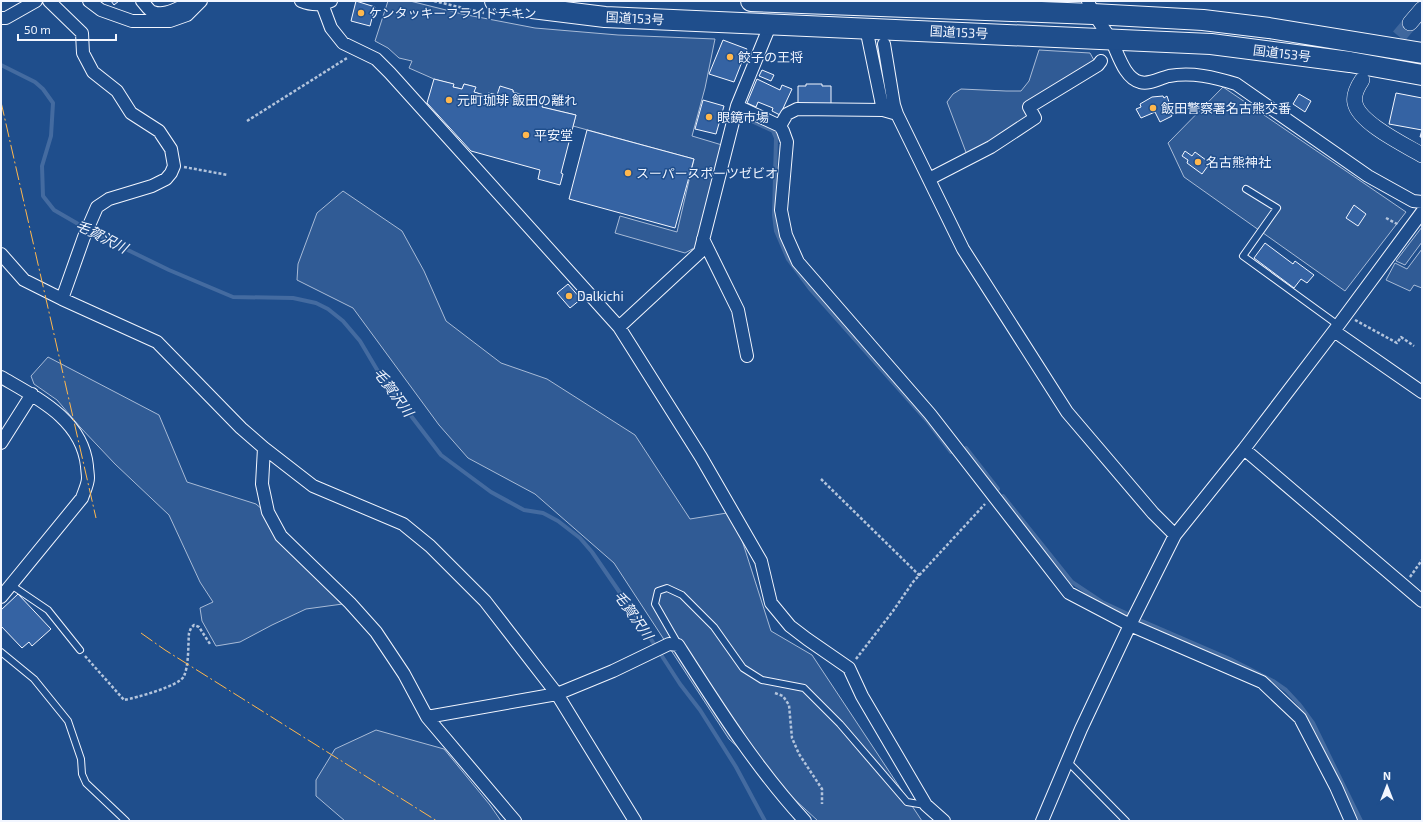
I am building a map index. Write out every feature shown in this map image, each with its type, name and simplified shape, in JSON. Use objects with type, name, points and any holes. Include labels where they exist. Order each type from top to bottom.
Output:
[{"type":"highway","name":"国道153号","points":[[495,1],[516,6],[605,17],[772,23],[1211,44],[1350,62],[1422,75]]},
{"type":"highway","name":"国道153号","points":[[751,1],[1090,7],[1269,28],[1422,53]]},
{"type":"street","points":[[1,18],[6,18],[36,1]]},
{"type":"street","points":[[49,1],[82,33],[83,53],[93,72],[117,91],[131,114],[159,131],[171,149],[174,166],[166,180],[152,186],[109,199],[97,207],[84,237],[62,299]]},
{"type":"street","points":[[89,1],[101,10],[132,21],[170,21],[187,15],[201,1]]},
{"type":"street","points":[[142,1],[150,10],[156,13],[171,11],[194,1],[201,1]]},
{"type":"street","points":[[301,1],[310,4],[326,3],[331,28],[343,43],[376,59],[390,73],[619,327],[697,451],[761,561],[771,603],[790,626],[849,668],[862,696],[926,805],[944,821]]},
{"type":"street","points":[[1090,7],[1111,40],[1125,69],[1132,78],[1140,82],[1148,82],[1169,76],[1185,74],[1210,76],[1236,84],[1368,176],[1413,201],[1422,202]]},
{"type":"street","points":[[1410,22],[1422,9]]},
{"type":"street","points":[[619,327],[700,252],[736,106],[772,23]]},
{"type":"street","points":[[866,28],[883,110]]},
{"type":"street","points":[[884,44],[894,105],[897,114],[963,249],[1067,412],[1153,513],[1175,535]]},
{"type":"street","points":[[929,180],[991,147],[1035,118],[1029,107],[1098,65],[1100,61]]},
{"type":"street","points":[[1362,80],[1356,92],[1355,103],[1362,117],[1377,128],[1422,155]]},
{"type":"street","points":[[736,106],[780,126],[783,131],[787,142],[781,210],[786,235],[798,262],[930,414],[1069,593],[1130,625],[1262,682],[1300,718],[1336,787],[1351,821]]},
{"type":"street","points":[[780,126],[787,114],[797,109],[883,110],[897,114]]},
{"type":"street","points":[[1042,821],[1081,729],[1130,625],[1175,535],[1244,449],[1422,212]]},
{"type":"street","points":[[703,239],[738,310],[747,356]]},
{"type":"street","points":[[1,254],[24,280],[157,342],[241,428],[313,486],[399,522],[419,538],[485,601],[556,694],[635,821]]},
{"type":"street","points":[[1339,324],[1422,392]]},
{"type":"street","points":[[1,377],[32,394],[62,417],[77,434],[86,455],[88,478],[82,498],[1,598]]},
{"type":"street","points":[[1,443],[32,394]]},
{"type":"street","points":[[264,448],[262,484],[268,512],[281,536],[350,603],[376,632],[404,674],[427,717],[515,821]]},
{"type":"street","points":[[1244,449],[1422,601]]},
{"type":"street","points":[[427,717],[556,694],[613,671],[668,644],[678,645],[747,749],[784,798],[805,821]]},
{"type":"lane","points":[[1246,189],[1277,208],[1243,256],[1339,324]]},
{"type":"lane","points":[[12,585],[48,610],[80,650]]},
{"type":"lane","points":[[690,665],[655,604],[658,591],[667,588],[682,595],[714,626],[743,668],[762,680],[804,688],[840,724],[907,802],[926,805]]},
{"type":"lane","points":[[1,652],[34,680],[68,721],[81,759],[82,774],[86,783],[126,821]]},
{"type":"lane","points":[[1068,762],[1126,821]]},
{"type":"path","points":[[247,121],[360,50]]},
{"type":"path","points":[[174,166],[228,175]]},
{"type":"path","points":[[1339,324],[1398,343],[1401,337],[1414,346]]},
{"type":"path","points":[[821,479],[919,575]]},
{"type":"path","points":[[849,668],[919,575],[993,496]]},
{"type":"path","points":[[1404,585],[1422,560]]},
{"type":"path","points":[[80,650],[124,700],[145,695],[177,682],[183,678],[189,633],[194,625],[200,626],[210,644]]},
{"type":"path","points":[[762,680],[764,688],[783,696],[789,705],[792,738],[799,754],[822,789],[822,804]]},
{"type":"shaded area","points":[[388,1],[410,1],[462,14],[535,28],[618,35],[715,39],[705,88],[692,136],[722,145],[696,247],[685,253],[615,233],[620,216],[677,232],[694,159],[573,126],[576,115],[542,107],[544,100],[533,96],[532,98],[513,92],[513,90],[497,95],[488,93],[487,96],[474,92],[475,87],[464,84],[462,89],[453,87],[453,84],[434,79],[409,68],[412,61],[399,58],[388,48],[375,41]]},
{"type":"shaded area","points":[[1039,50],[1090,53],[1095,62],[1025,107],[1031,116],[967,155],[947,102],[953,94],[961,89],[1021,91],[1029,81]]},
{"type":"shaded area","points":[[1223,87],[1406,212],[1345,291],[1184,177],[1168,143]]},
{"type":"shaded area","points":[[343,191],[402,231],[424,271],[446,321],[501,363],[547,379],[635,435],[690,519],[733,512],[771,631],[812,655],[922,821],[818,821],[729,739],[614,563],[535,494],[468,458],[439,425],[353,308],[297,280],[298,264],[317,213]]},
{"type":"shaded area","points":[[1422,227],[1422,242],[1405,265],[1396,261]]},
{"type":"shaded area","points":[[1422,249],[1422,288],[1414,285],[1410,291],[1386,280],[1395,263],[1407,269]]},
{"type":"shaded area","points":[[48,357],[159,415],[187,482],[256,504],[263,510],[281,536],[350,603],[306,609],[240,642],[216,646],[202,621],[200,608],[213,602],[200,582],[169,515],[115,464],[57,400],[34,384],[31,376]]},
{"type":"shaded area","points":[[376,730],[444,749],[490,805],[501,821],[345,821],[316,796],[316,780],[335,749]]},
{"type":"building","points":[[111,1],[119,1],[114,5]]},
{"type":"building","points":[[356,1],[375,7],[370,26],[351,21]]},
{"type":"building","points":[[723,40],[747,49],[734,82],[709,74]]},
{"type":"building","points":[[762,70],[774,75],[771,81],[759,76]]},
{"type":"building","points":[[434,79],[454,84],[453,87],[462,89],[464,84],[476,87],[474,92],[487,96],[488,93],[497,95],[500,86],[513,90],[513,92],[544,100],[542,107],[576,115],[561,173],[563,174],[560,185],[538,179],[540,170],[471,151],[427,103]]},
{"type":"building","points":[[757,79],[780,90],[782,85],[792,89],[780,115],[772,111],[773,108],[758,102],[756,107],[747,103]]},
{"type":"building","points":[[806,84],[822,84],[822,86],[831,86],[831,104],[798,104],[798,86],[806,86]]},
{"type":"building","points":[[1396,93],[1422,98],[1422,130],[1389,124]]},
{"type":"building","points":[[1299,94],[1311,101],[1305,112],[1293,104]]},
{"type":"building","name":"飯田警察署名古熊交番","points":[[1163,96],[1164,98],[1167,96],[1169,102],[1166,103],[1172,116],[1160,122],[1155,112],[1141,118],[1136,109],[1141,107],[1140,104],[1152,97]]},
{"type":"building","name":"眼鏡市場","points":[[703,100],[724,106],[716,134],[695,129]]},
{"type":"building","points":[[587,130],[694,159],[675,228],[569,199]]},
{"type":"building","name":"名古熊神社","points":[[1185,151],[1192,156],[1195,152],[1210,163],[1202,174],[1187,163],[1188,160],[1182,156]]},
{"type":"building","points":[[1354,205],[1366,214],[1358,226],[1346,218]]},
{"type":"building","points":[[1265,243],[1293,264],[1295,261],[1314,275],[1307,283],[1301,279],[1294,288],[1254,258]]},
{"type":"building","name":"Dalkichi","points":[[568,284],[581,299],[570,308],[557,293]]},
{"type":"building","points":[[18,594],[51,629],[32,646],[29,642],[22,648],[1,626],[1,610]]},
{"type":"waterway","name":"毛賀沢川","points":[[1,65],[35,82],[43,89],[53,103],[51,136],[42,166],[43,196],[54,210],[99,236],[169,270],[233,297],[293,298],[316,303],[328,309],[343,321],[360,341],[382,378],[441,455],[491,492],[524,510],[543,513],[558,521],[580,538],[592,552],[680,684],[700,710],[736,767],[765,821]]},
{"type":"waterway","points":[[743,117],[773,131],[776,138],[774,215],[776,231],[788,259],[811,290],[928,422],[951,452]]},
{"type":"waterway","points":[[966,448],[998,489]]},
{"type":"waterway","points":[[1003,496],[1072,582],[1102,602],[1130,615]]},
{"type":"waterway","points":[[1142,621],[1230,659],[1273,681],[1286,690],[1313,723],[1361,821]]},
{"type":"tunnel","points":[[1384,54],[1410,23]]},
{"type":"power","points":[[1,102],[96,518]]},
{"type":"power","points":[[141,633],[165,650],[437,821]]},
{"type":"place","name":"ケンタッキーフライドチキン","points":[[361,13]]},
{"type":"place","name":"餃子の王将","points":[[730,57]]},
{"type":"place","name":"元町珈琲 飯田の離れ","points":[[449,100]]},
{"type":"place","name":"飯田警察署名古熊交番","points":[[1153,108]]},
{"type":"place","name":"眼鏡市場","points":[[709,117]]},
{"type":"place","name":"平安堂","points":[[526,135]]},
{"type":"place","name":"名古熊神社","points":[[1198,162]]},
{"type":"place","name":"スーパースポーツゼビオ","points":[[628,173]]},
{"type":"place","name":"Dalkichi","points":[[569,296]]}]
